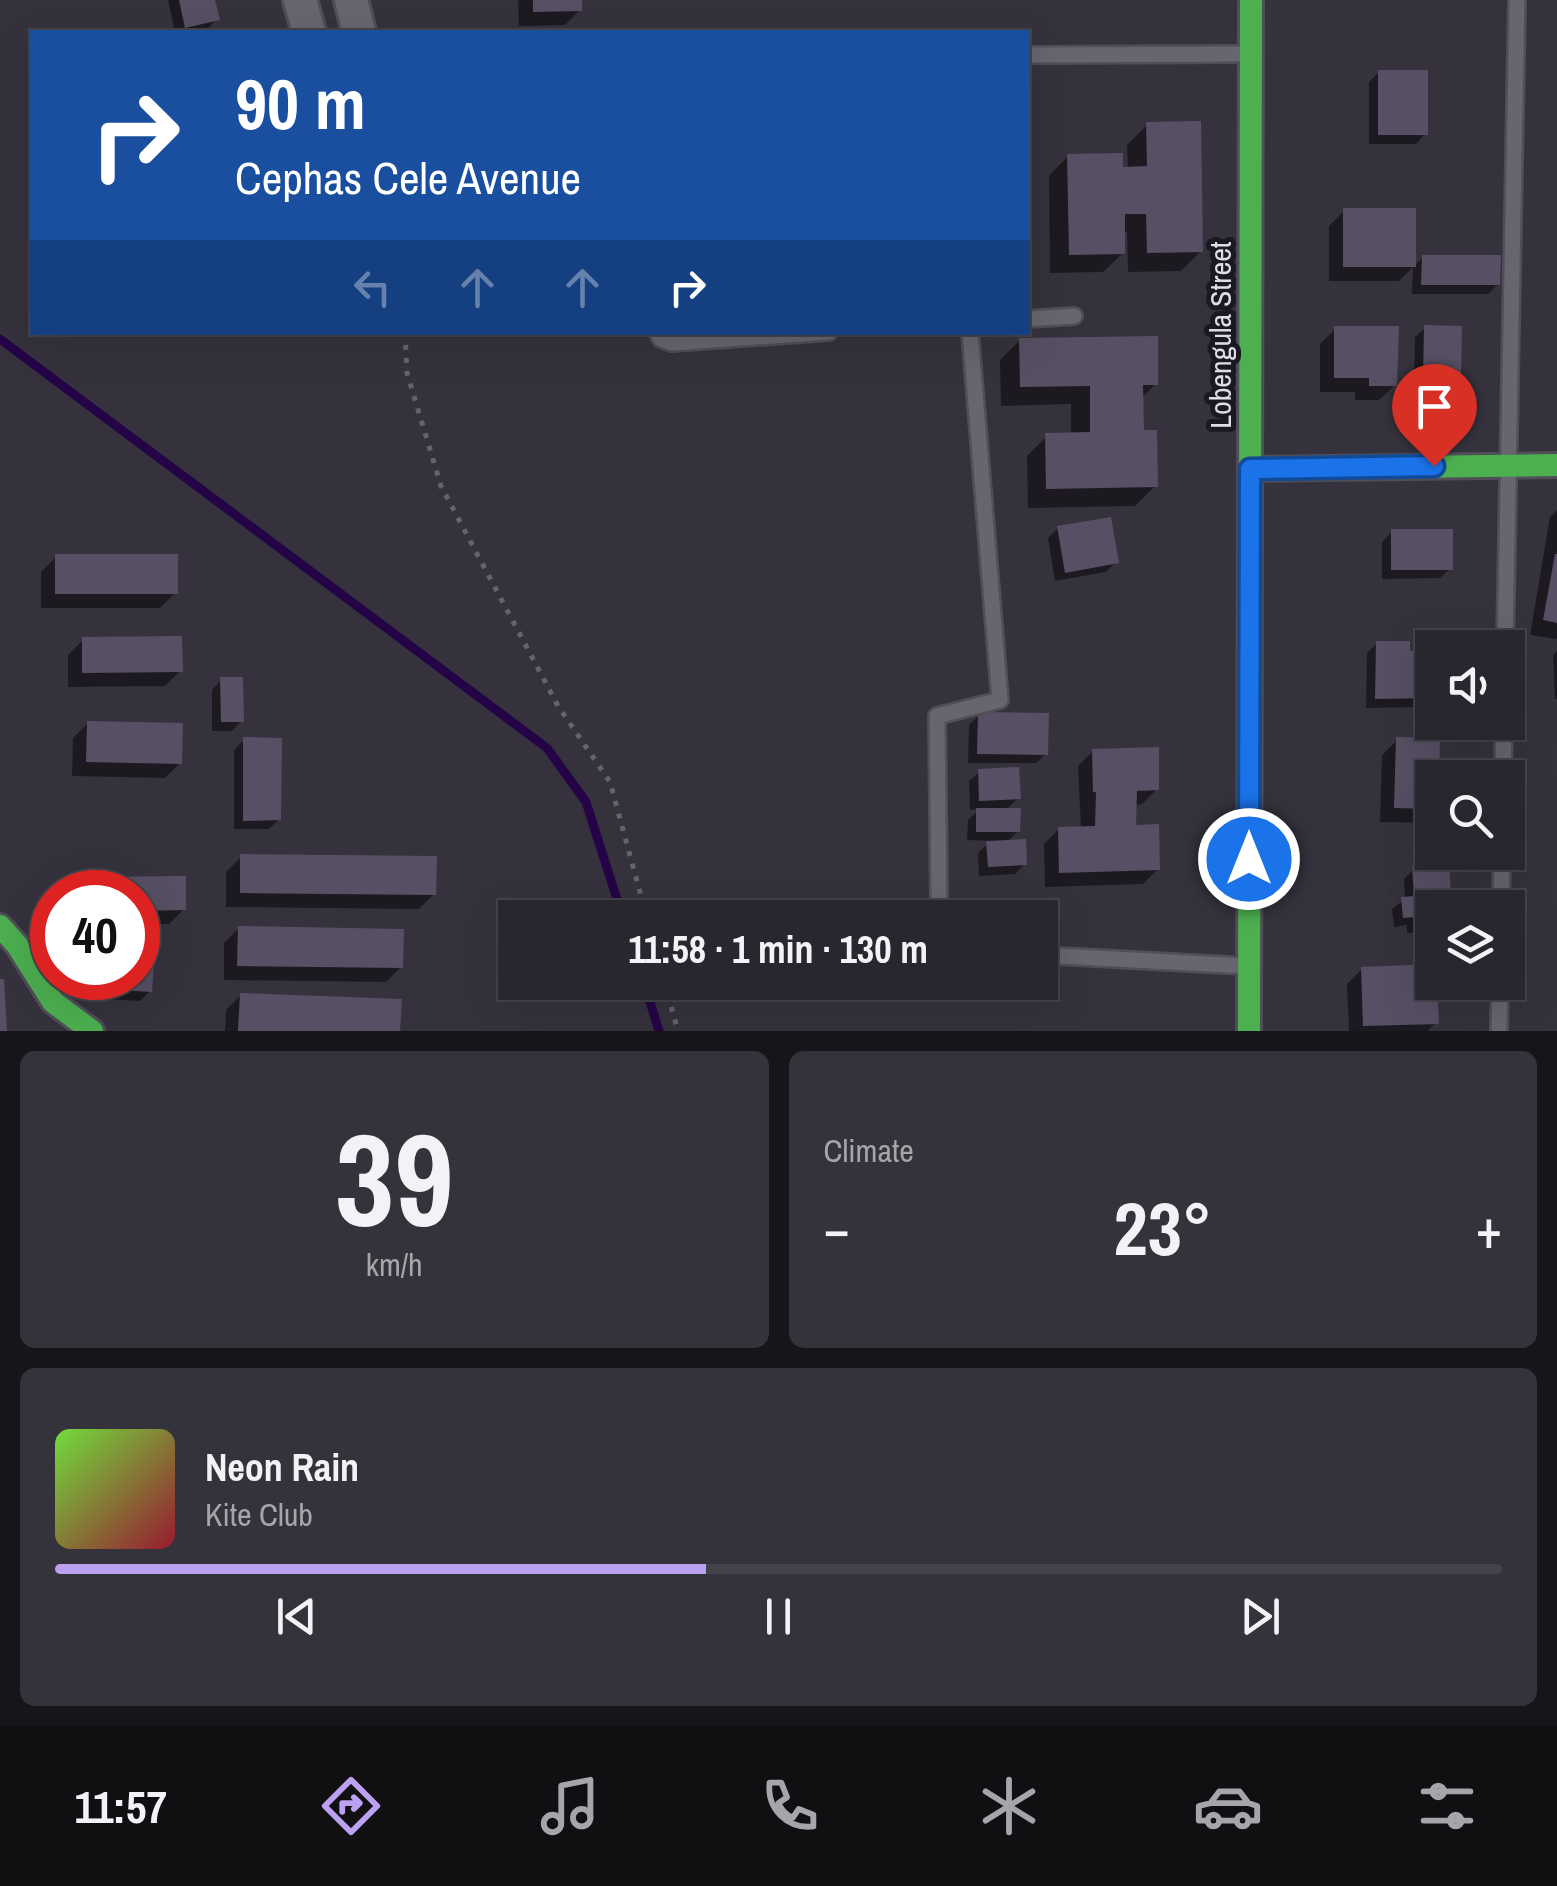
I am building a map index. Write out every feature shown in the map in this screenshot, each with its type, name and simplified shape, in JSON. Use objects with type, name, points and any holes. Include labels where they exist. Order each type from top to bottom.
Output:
[{"type":"street","points":[[300,0],[308,30]]},
{"type":"street","points":[[351,0],[358,30]]},
{"type":"street","name":"Lobengula Street","points":[[1249,1031],[1251,0]]},
{"type":"street","points":[[1250,469],[1557,466]]},
{"type":"street","points":[[0,926],[17,945],[53,1002],[92,1031]]},
{"type":"lane","points":[[1505,630],[1517,0]]},
{"type":"lane","points":[[1030,55],[1251,54]]},
{"type":"lane","points":[[1030,320],[1074,316]]},
{"type":"lane","points":[[659,335],[672,343],[786,335]]},
{"type":"lane","points":[[939,900],[936,716],[1000,700],[970,335]]},
{"type":"lane","points":[[1058,956],[1249,966]]},
{"type":"lane","points":[[1499,1031],[1500,1000]]},
{"type":"path","points":[[405,335],[407,373],[441,486],[558,706],[610,782],[642,900]]},
{"type":"path","points":[[669,1000],[678,1031]]},
{"type":"building","points":[[179,0],[215,0],[220,20],[185,28]]},
{"type":"building","points":[[533,0],[582,0],[582,11],[533,12]]},
{"type":"building","points":[[1378,70],[1428,70],[1428,135],[1378,135]]},
{"type":"building","points":[[1201,121],[1203,252],[1147,253],[1146,214],[1125,214],[1125,254],[1069,255],[1067,154],[1123,153],[1123,167],[1147,166],[1146,122]]},
{"type":"building","points":[[1343,208],[1416,208],[1416,267],[1343,267]]},
{"type":"building","points":[[1422,255],[1501,255],[1500,285],[1421,285]]},
{"type":"building","points":[[1424,325],[1462,326],[1461,379],[1423,378]]},
{"type":"building","points":[[1334,326],[1399,326],[1397,386],[1369,386],[1369,378],[1334,378]]},
{"type":"building","points":[[1158,336],[1158,385],[1143,385],[1144,430],[1157,430],[1158,487],[1046,489],[1045,433],[1090,432],[1090,386],[1020,387],[1019,338]]},
{"type":"building","points":[[1111,517],[1119,563],[1065,573],[1057,526]]},
{"type":"building","points":[[1391,529],[1453,529],[1453,570],[1391,570]]},
{"type":"building","points":[[55,554],[178,554],[178,594],[55,594]]},
{"type":"building","points":[[1557,554],[1557,623],[1543,620]]},
{"type":"building","points":[[182,636],[183,672],[82,673],[82,637]]},
{"type":"building","points":[[1376,641],[1410,641],[1410,651],[1415,651],[1415,698],[1375,699]]},
{"type":"building","points":[[220,677],[243,677],[244,722],[221,722]]},
{"type":"building","points":[[978,712],[1049,713],[1048,755],[977,754]]},
{"type":"building","points":[[87,721],[183,723],[182,764],[86,762]]},
{"type":"building","points":[[243,737],[282,738],[281,820],[243,821]]},
{"type":"building","points":[[1396,737],[1440,740],[1439,760],[1415,760],[1415,809],[1394,808]]},
{"type":"building","points":[[1159,747],[1159,790],[1137,791],[1136,825],[1159,824],[1160,870],[1059,873],[1058,827],[1095,826],[1092,749]]},
{"type":"building","points":[[1019,767],[1021,799],[979,801],[978,769]]},
{"type":"building","points":[[976,808],[1021,808],[1020,832],[976,832]]},
{"type":"building","points":[[1026,839],[1027,865],[988,867],[986,841]]},
{"type":"building","points":[[240,854],[437,856],[436,895],[240,893]]},
{"type":"building","points":[[1412,866],[1415,870],[1449,870],[1451,890],[1415,890],[1415,917],[1403,918],[1401,897],[1414,896]]},
{"type":"building","points":[[160,876],[186,876],[186,910],[160,911]]},
{"type":"building","points":[[238,926],[404,929],[403,968],[237,966]]},
{"type":"building","points":[[1415,965],[1415,1000],[1438,1000],[1439,1024],[1363,1026],[1361,967]]},
{"type":"building","points":[[0,979],[4,979],[7,1031],[0,1031]]},
{"type":"building","points":[[240,993],[402,999],[400,1031],[238,1031]]},
{"type":"waterway","points":[[0,339],[547,748],[586,802],[617,900]]},
{"type":"waterway","points":[[650,1000],[659,1031]]},
{"type":"traffic: fast","points":[[1249,1031],[1251,0]]},
{"type":"traffic: fast","points":[[1250,469],[1557,465]]},
{"type":"traffic: fast","points":[[0,926],[17,945],[53,1002],[92,1031]]},
{"type":"route","points":[[1249,859],[1250,469],[1434,466]]}]
